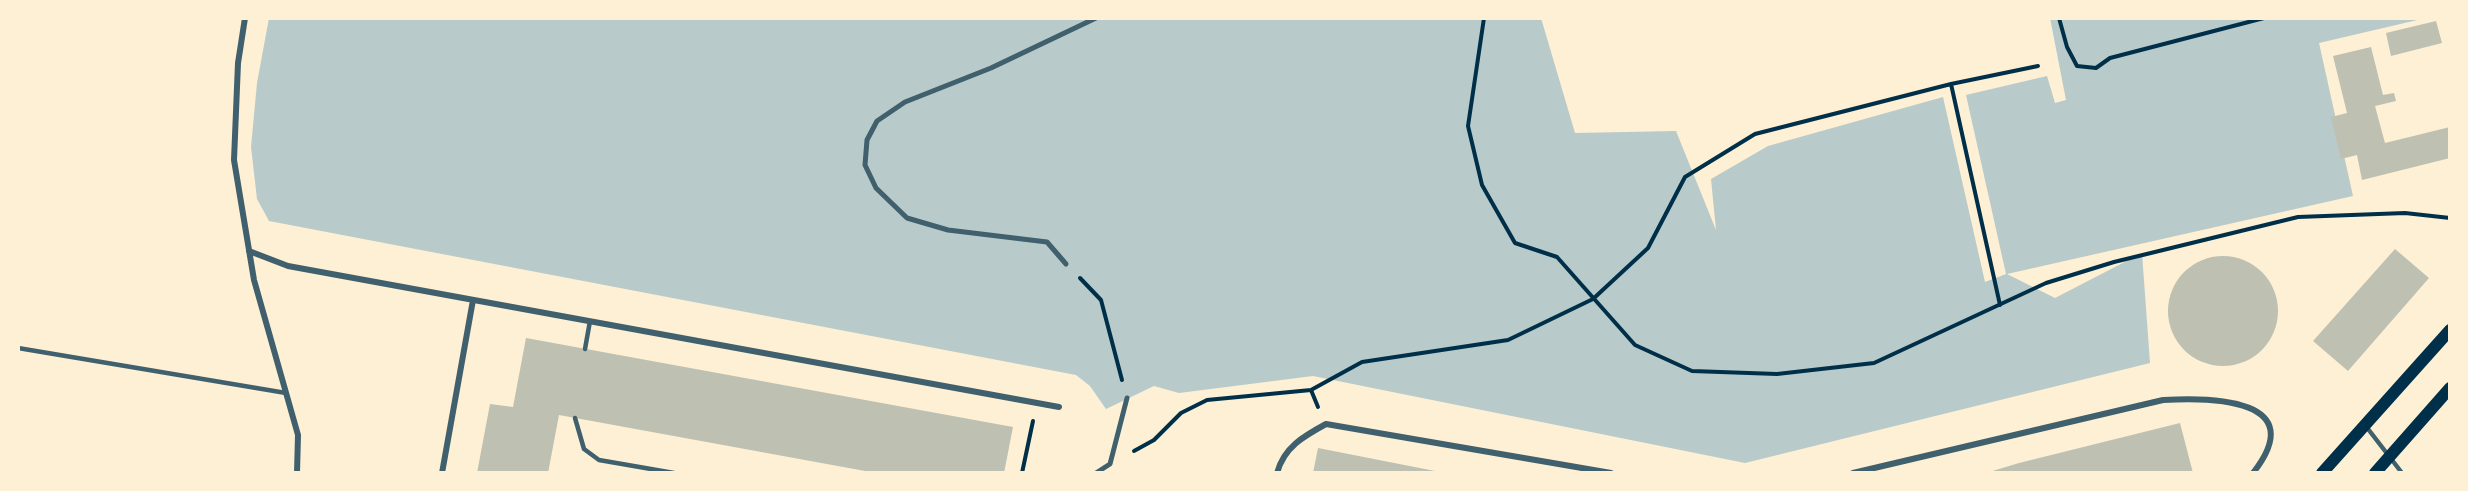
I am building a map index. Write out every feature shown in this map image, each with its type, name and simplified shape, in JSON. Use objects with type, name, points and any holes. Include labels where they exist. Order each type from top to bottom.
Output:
[{"type":"main road","points":[[2322,473],[2450,330]]},
{"type":"main road","points":[[2375,473],[2450,388]]},
{"type":"street","points":[[245,18],[238,63],[234,160],[254,280],[298,435],[297,473]]},
{"type":"street","points":[[1066,264],[1047,242],[948,230],[907,218],[876,188],[865,165],[867,140],[877,121],[905,102],[990,68],[1096,18]]},
{"type":"street","points":[[249,252],[288,266],[1059,408]]},
{"type":"street","points":[[442,473],[473,300]]},
{"type":"street","points":[[1096,473],[1110,464],[1127,398]]},
{"type":"street","points":[[1852,473],[2163,400],[2193,398],[2252,407],[2265,415],[2271,430],[2265,458],[2253,473]]},
{"type":"street","points":[[1277,473],[1280,462],[1295,441],[1326,424],[1611,473]]},
{"type":"lane","points":[[585,349],[590,321]]},
{"type":"lane","points":[[18,348],[286,393]]},
{"type":"lane","points":[[575,418],[584,449],[599,460],[674,473]]},
{"type":"lane","points":[[2365,425],[2402,473]]},
{"type":"path","points":[[1484,18],[1468,126],[1482,184],[1515,243],[1557,257],[1635,345],[1692,371],[1777,374],[1874,363],[2046,283],[2114,262],[2298,217],[2405,213],[2450,218]]},
{"type":"path","points":[[2060,18],[2067,47],[2077,66],[2096,68],[2110,58],[2264,18]]},
{"type":"path","points":[[1110,464],[1154,440],[1181,414],[1207,400],[1311,390],[1362,362],[1508,340],[1593,299],[1648,248],[1685,177],[1755,134],[1951,84],[2038,66]]},
{"type":"path","points":[[1951,84],[2000,306]]},
{"type":"path","points":[[1066,264],[1101,300],[1127,398]]},
{"type":"path","points":[[1022,473],[1036,403]]},
{"type":"shaded area","points":[[269,18],[1541,18],[1575,133],[1676,131],[1716,230],[1711,179],[1768,146],[1943,97],[1985,282],[2006,274],[1966,95],[2047,76],[2055,103],[2066,100],[2050,18],[2426,18],[2319,43],[2353,196],[2007,274],[2055,298],[2142,253],[2150,363],[1745,463],[1313,376],[1179,393],[1154,386],[1106,409],[1090,386],[1076,375],[269,221],[257,199],[251,147],[257,83]]},
{"type":"building","points":[[2436,21],[2442,43],[2391,56],[2386,33]]},
{"type":"building","points":[[2371,47],[2383,95],[2394,93],[2396,101],[2375,106],[2385,143],[2450,127],[2450,158],[2362,180],[2357,155],[2341,159],[2331,117],[2347,113],[2333,56]]},
{"type":"building","points":[[2395,249],[2429,278],[2348,371],[2313,341]]},
{"type":"building","points":[[2223,256],[2244,260],[2262,272],[2274,290],[2278,311],[2274,332],[2262,350],[2244,362],[2223,366],[2202,362],[2184,350],[2172,332],[2168,311],[2172,290],[2184,272],[2202,260]]},
{"type":"building","points":[[526,338],[1013,427],[1004,473],[876,473],[559,415],[548,473],[477,473],[490,404],[513,407]]},
{"type":"building","points":[[2180,423],[2193,473],[1986,473],[2019,463]]},
{"type":"building","points":[[1318,448],[1440,472],[1440,473],[1313,473]]}]
